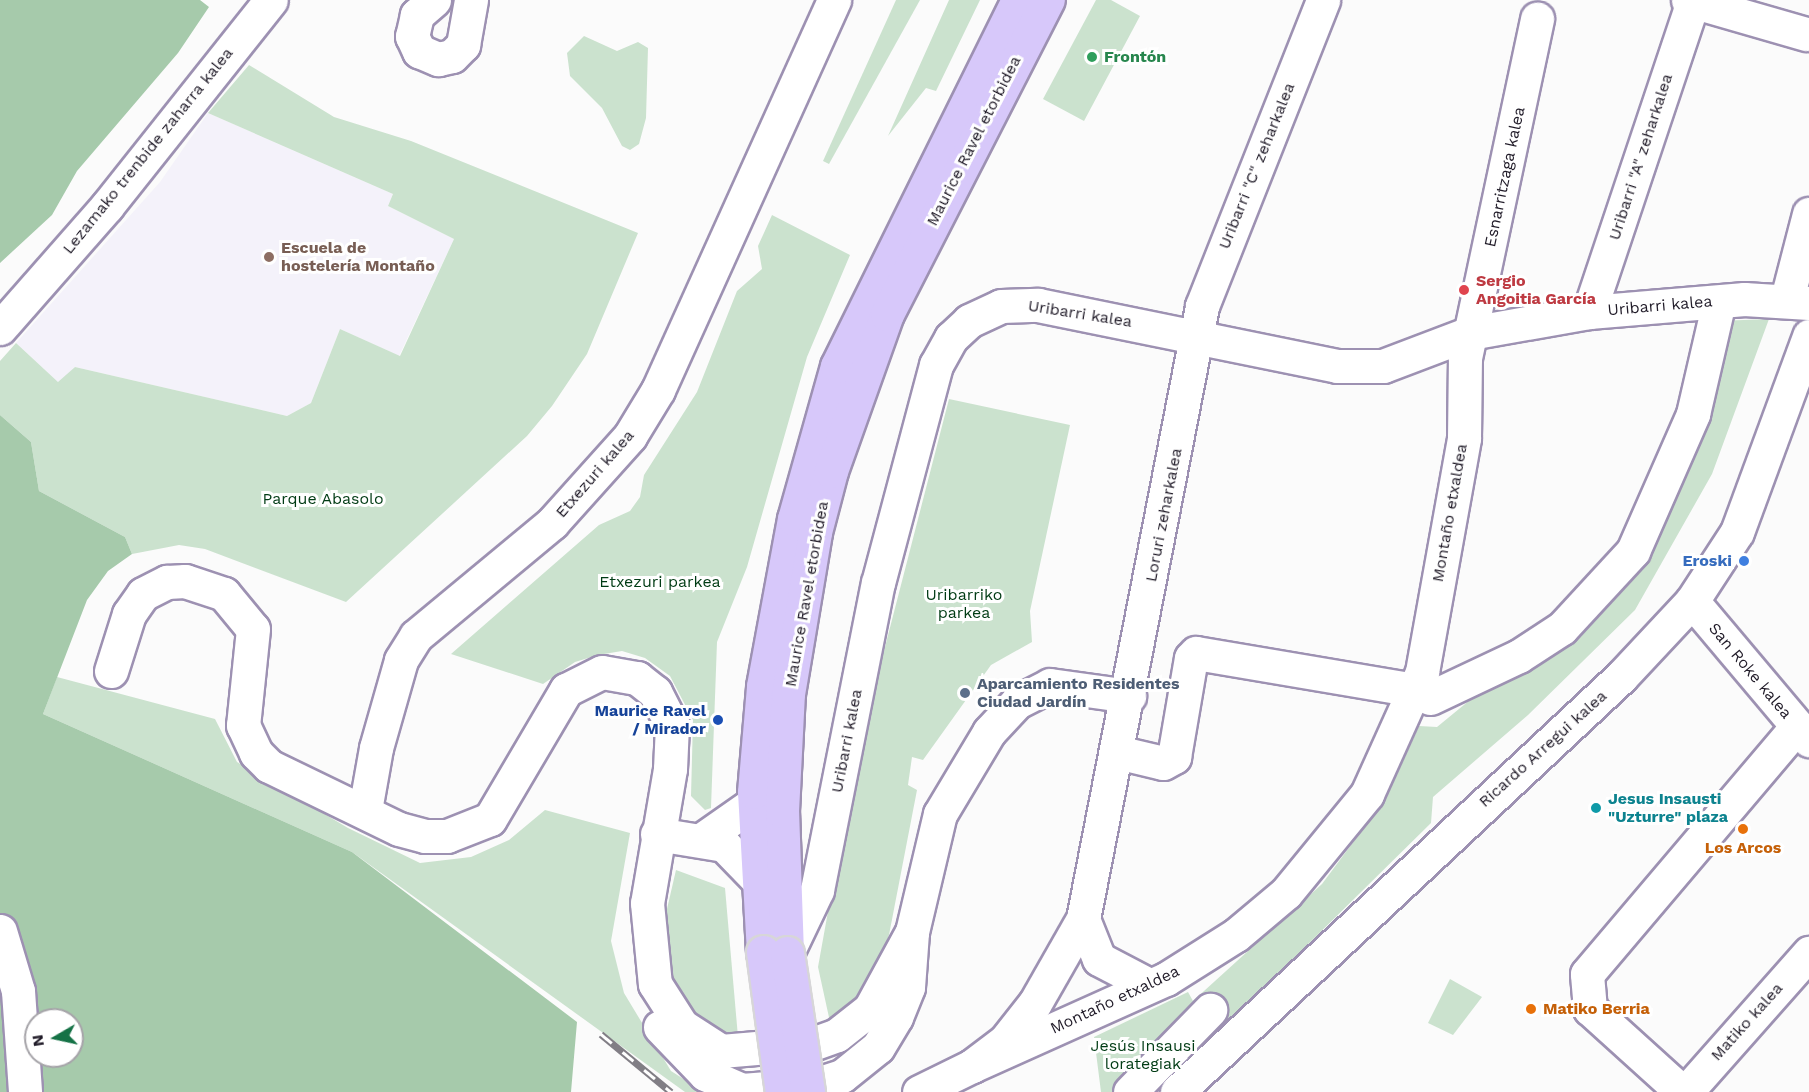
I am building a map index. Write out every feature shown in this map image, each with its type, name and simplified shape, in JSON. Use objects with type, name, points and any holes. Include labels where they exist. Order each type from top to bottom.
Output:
[{"type":"main road","name":"Maurice Ravel etorbidea","points":[[808,1092],[755,877],[754,802],[763,686],[794,519],[837,366],[1018,0]]},
{"type":"main road","name":"Maurice Ravel etorbidea","points":[[782,1092],[775,953],[788,694],[815,532],[831,471],[887,314],[1048,0]]},
{"type":"street","name":"Lezamako trenbide zaharra kalea","points":[[0,328],[107,206],[271,0]]},
{"type":"street","points":[[434,0],[417,15],[412,36],[419,51],[438,59],[452,56],[463,45],[471,0]]},
{"type":"street","name":"Etxezuri kalea","points":[[365,810],[376,748],[401,660],[416,636],[552,523],[630,436],[668,370],[834,0]]},
{"type":"street","name":"Uribarri \"C\" zeharkalea","points":[[1198,334],[1202,306],[1323,0]]},
{"type":"street","points":[[1690,1],[1808,36]]},
{"type":"street","name":"Uribarri \"A\" zeharkalea","points":[[1589,312],[1690,1]]},
{"type":"street","name":"Esnarritzaga kalea","points":[[1470,333],[1537,19]]},
{"type":"street","points":[[1798,301],[1809,214]]},
{"type":"street","name":"Uribarri kalea","points":[[775,953],[817,890],[878,583],[936,365],[951,338],[969,321],[1001,306],[1038,305],[1198,334],[1337,366],[1383,366],[1470,333],[1589,312],[1725,307],[1798,301]]},
{"type":"street","name":"Uribarri kalea","points":[[1423,694],[1519,656],[1562,628],[1633,551],[1693,414],[1725,307]]},
{"type":"street","name":"Montaño etxaldea","points":[[972,1066],[1149,985],[1236,935],[1286,893],[1367,794],[1423,694],[1464,438],[1470,333]]},
{"type":"street","name":"Loruri zeharkalea","points":[[919,1092],[972,1066],[1005,1041],[1035,1004],[1083,919],[1098,823],[1129,696],[1198,334]]},
{"type":"street","name":"Ricardo Arregui kalea","points":[[1177,1092],[1621,677],[1692,602],[1737,532],[1809,336]]},
{"type":"street","points":[[111,672],[129,614],[143,594],[166,582],[185,581],[224,594],[253,628],[243,725],[256,753],[269,766],[365,810],[399,829],[425,836],[447,836],[490,819],[566,690],[602,672],[622,672],[655,692],[672,725],[670,769],[657,834],[647,903],[637,929],[635,965],[645,1004],[680,1054],[705,1074],[742,1090],[834,1079],[878,1047],[908,987],[912,932],[940,814],[989,732],[1017,702],[1050,685],[1129,696]]},
{"type":"street","name":"San Roke kalea","points":[[1692,602],[1803,733]]},
{"type":"street","points":[[1117,752],[1163,763],[1174,757],[1191,658],[1203,651],[1423,694]]},
{"type":"street","points":[[1684,1092],[1590,1009],[1587,974],[1803,733]]},
{"type":"street","points":[[704,838],[754,802]]},
{"type":"street","points":[[657,834],[704,838],[739,855],[755,877]]},
{"type":"street","points":[[1083,919],[1099,959],[1149,985]]},
{"type":"street","points":[[0,931],[18,991],[25,1092]]},
{"type":"street","name":"Matiko kalea","points":[[1684,1092],[1809,953]]},
{"type":"street","points":[[1130,1092],[1210,1010]]},
{"type":"shaded area","name":"Escuela de hostelería Montaño","points":[[208,113],[393,194],[388,206],[454,239],[399,356],[340,329],[311,403],[287,416],[75,367],[59,383],[16,343],[160,182]]},
{"type":"green space","points":[[0,0],[200,0],[209,7],[178,53],[77,171],[52,215],[0,263]]},
{"type":"green space","points":[[896,0],[920,0],[829,164],[823,161]]},
{"type":"green space","points":[[949,0],[980,0],[936,91],[926,88],[888,136]]},
{"type":"green space","name":"Frontón","points":[[1096,0],[1111,0],[1140,16],[1084,121],[1043,99]]},
{"type":"green space","points":[[584,36],[617,51],[638,42],[648,48],[646,118],[639,144],[630,150],[622,146],[602,108],[570,76],[567,53]]},
{"type":"green space","name":"Parque Abasolo","points":[[249,65],[334,117],[411,141],[638,233],[587,354],[552,406],[527,436],[346,602],[205,549],[179,545],[132,554],[125,537],[39,491],[31,442],[0,415],[0,361],[16,343],[58,382],[75,367],[287,416],[311,403],[340,329],[400,356],[454,239],[388,206],[393,194],[208,113]]},
{"type":"green space","name":"Etxezuri parkea","points":[[772,215],[850,255],[807,357],[747,567],[717,642],[711,808],[705,810],[691,796],[693,720],[670,676],[645,658],[622,651],[598,655],[575,662],[543,684],[451,654],[599,525],[630,511],[640,497],[644,475],[697,392],[737,291],[762,269],[758,246]]},
{"type":"green space","name":"Jesús Insausi lorategiak","points":[[1769,319],[1712,474],[1635,610],[1528,715],[1433,797],[1431,823],[1158,1092],[1101,1092],[1094,1037],[1188,992],[1193,1001],[1322,884],[1386,798],[1419,726],[1437,727],[1593,599],[1718,321]]},
{"type":"green space","name":"Uribarriko parkea","points":[[949,399],[1070,425],[1030,611],[1032,642],[991,665],[923,760],[912,757],[908,785],[917,790],[889,935],[869,992],[830,1022],[818,967],[854,767]]},
{"type":"green space","points":[[0,415],[31,442],[39,491],[125,537],[132,554],[108,571],[87,600],[43,714],[352,852],[577,1022],[571,1092],[0,1092]]},
{"type":"green space","points":[[57,677],[215,719],[237,762],[348,828],[420,863],[471,857],[509,840],[545,810],[630,833],[611,941],[624,993],[671,1071],[704,1092],[685,1092],[352,852],[43,714]]},
{"type":"green space","points":[[676,870],[725,888],[738,1037],[712,1031],[689,1013],[666,978],[661,935]]},
{"type":"green space","points":[[1450,979],[1482,997],[1453,1035],[1428,1023]]},
{"type":"railway","points":[[601,1034],[671,1092]]},
{"type":"place","name":"Frontón","points":[[1092,57]]},
{"type":"place","name":"Escuela de hostelería Montaño","points":[[269,257]]},
{"type":"place","name":"Sergio Angoitia García","points":[[1464,290]]},
{"type":"place","name":"Eroski","points":[[1744,561]]},
{"type":"place","name":"Aparcamiento Residentes Ciudad Jardín","points":[[965,693]]},
{"type":"place","name":"Maurice Ravel / Mirador","points":[[718,720]]},
{"type":"place","name":"Jesus Insausti \"Uzturre\" plaza","points":[[1596,808]]},
{"type":"place","name":"Los Arcos","points":[[1743,829]]},
{"type":"place","name":"Matiko Berria","points":[[1531,1009]]}]
